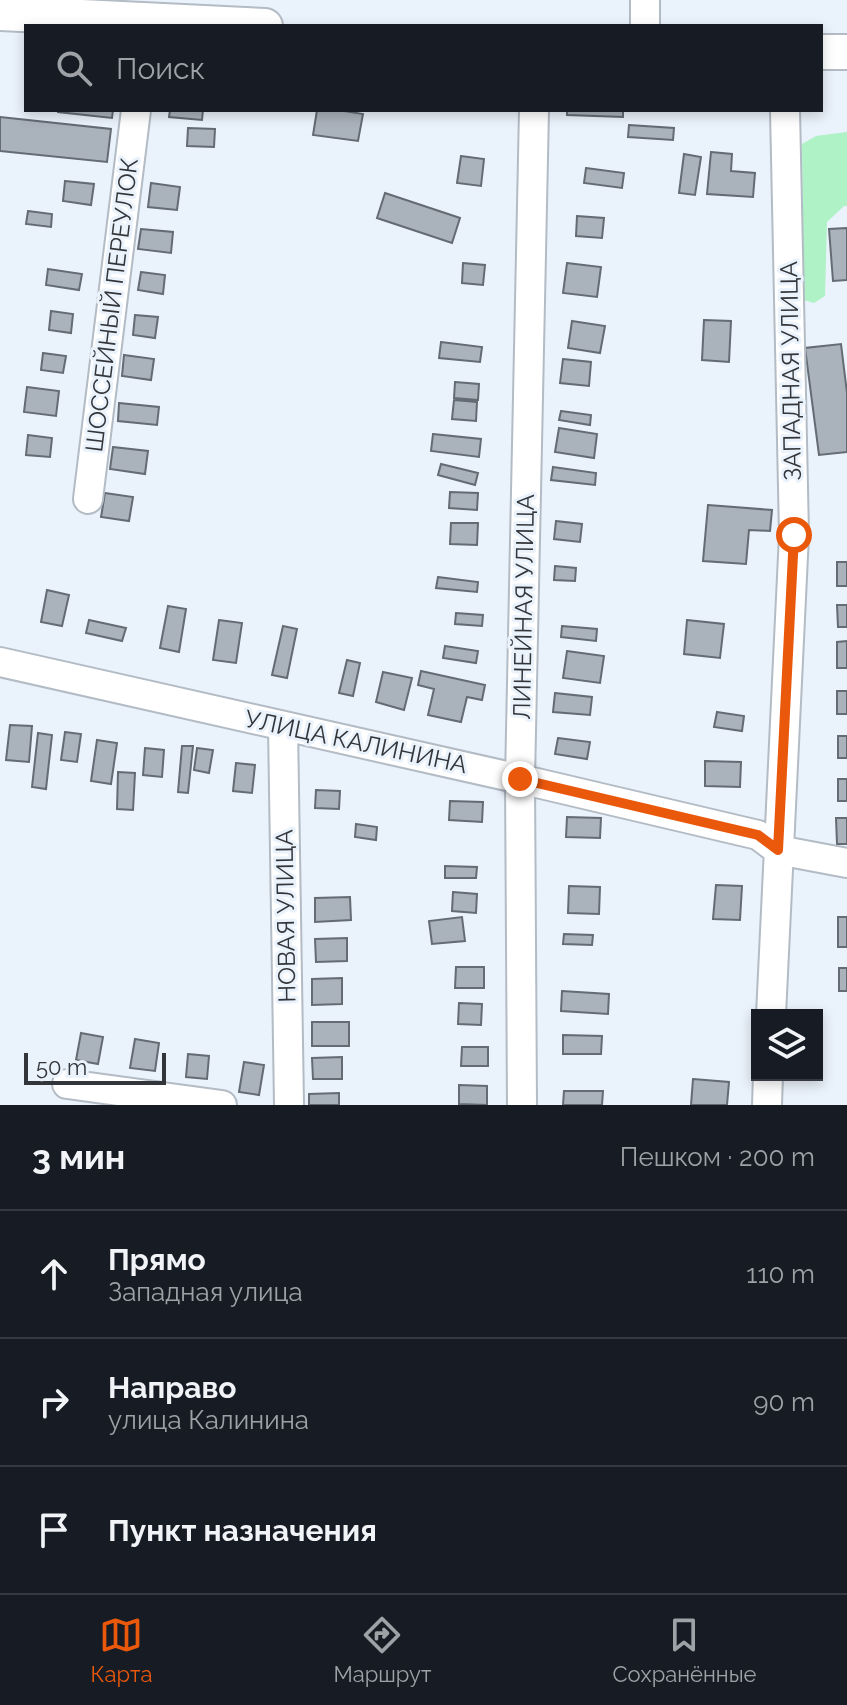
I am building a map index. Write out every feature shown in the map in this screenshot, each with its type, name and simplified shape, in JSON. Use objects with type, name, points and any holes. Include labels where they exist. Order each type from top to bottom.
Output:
[{"type":"main road","points":[[0,13],[70,8],[147,23],[186,24]]},
{"type":"main road","points":[[823,52],[847,52]]},
{"type":"street","points":[[645,0],[645,24]]},
{"type":"street","name":"ШОССЕЙНЫЙ ПЕРЕУЛОК","points":[[88,499],[136,112]]},
{"type":"street","name":"ЛИНЕЙНАЯ УЛИЦА","points":[[522,1105],[520,779],[534,112]]},
{"type":"street","name":"ЗАПАДНАЯ УЛИЦА","points":[[771,1009],[794,535],[785,112]]},
{"type":"street","name":"УЛИЦА КАЛИНИНА","points":[[0,662],[758,835],[778,850],[847,863]]},
{"type":"street","name":"НОВАЯ УЛИЦА","points":[[283,726],[289,1105]]},
{"type":"street","points":[[767,1105],[768,1081]]},
{"type":"street","points":[[67,1084],[222,1105]]},
{"type":"green space","points":[[847,132],[847,206],[827,222],[825,296],[814,303],[804,300],[802,144],[816,136]]},
{"type":"building","points":[[58,112],[113,112],[112,118]]},
{"type":"building","points":[[170,112],[203,112],[202,120],[169,117]]},
{"type":"building","points":[[317,112],[363,114],[358,141],[313,135]]},
{"type":"building","points":[[567,112],[623,112],[623,117],[567,115]]},
{"type":"building","points":[[0,117],[111,129],[107,162],[0,151]]},
{"type":"building","points":[[629,125],[674,128],[673,140],[628,137]]},
{"type":"building","points":[[188,128],[215,129],[214,147],[187,146]]},
{"type":"building","points":[[711,152],[732,154],[731,171],[755,173],[753,197],[707,194]]},
{"type":"building","points":[[684,154],[701,157],[695,195],[679,193]]},
{"type":"building","points":[[461,156],[484,159],[481,186],[457,183]]},
{"type":"building","points":[[586,168],[624,173],[622,188],[584,183]]},
{"type":"building","points":[[65,181],[94,184],[91,205],[63,201]]},
{"type":"building","points":[[151,183],[180,187],[177,210],[148,207]]},
{"type":"building","points":[[385,193],[460,218],[452,243],[377,218]]},
{"type":"building","points":[[28,211],[52,214],[51,227],[26,224]]},
{"type":"building","points":[[577,216],[604,218],[602,238],[576,236]]},
{"type":"building","points":[[847,228],[847,280],[833,281],[829,229]]},
{"type":"building","points":[[141,229],[173,232],[171,253],[138,249]]},
{"type":"building","points":[[463,263],[485,265],[483,285],[462,283]]},
{"type":"building","points":[[567,263],[601,267],[597,297],[563,293]]},
{"type":"building","points":[[48,269],[82,274],[79,290],[46,285]]},
{"type":"building","points":[[141,272],[165,275],[163,294],[138,290]]},
{"type":"building","points":[[51,311],[73,314],[71,333],[49,330]]},
{"type":"building","points":[[135,315],[158,317],[155,338],[133,335]]},
{"type":"building","points":[[704,320],[731,321],[729,362],[702,360]]},
{"type":"building","points":[[572,321],[605,326],[600,353],[568,348]]},
{"type":"building","points":[[441,342],[482,347],[480,362],[439,358]]},
{"type":"building","points":[[841,344],[847,393],[847,452],[819,455],[805,348]]},
{"type":"building","points":[[43,353],[66,356],[63,373],[41,370]]},
{"type":"building","points":[[124,355],[154,359],[151,380],[122,376]]},
{"type":"building","points":[[563,359],[591,362],[589,386],[560,383]]},
{"type":"building","points":[[455,382],[479,384],[478,400],[454,398]]},
{"type":"building","points":[[27,387],[59,391],[56,416],[24,412]]},
{"type":"building","points":[[454,400],[477,402],[476,421],[452,419]]},
{"type":"building","points":[[119,403],[159,407],[157,425],[118,421]]},
{"type":"building","points":[[561,411],[591,415],[590,425],[559,420]]},
{"type":"building","points":[[559,428],[597,434],[594,458],[555,452]]},
{"type":"building","points":[[433,434],[481,439],[479,457],[431,451]]},
{"type":"building","points":[[28,435],[52,438],[50,457],[26,455]]},
{"type":"building","points":[[113,447],[148,451],[145,474],[110,469]]},
{"type":"building","points":[[441,464],[478,473],[475,485],[438,475]]},
{"type":"building","points":[[553,467],[596,473],[595,485],[551,480]]},
{"type":"building","points":[[450,492],[478,493],[477,510],[449,508]]},
{"type":"building","points":[[105,493],[133,497],[129,521],[101,517]]},
{"type":"building","points":[[708,505],[772,510],[770,531],[749,530],[746,564],[703,561]]},
{"type":"building","points":[[556,521],[582,524],[580,542],[554,539]]},
{"type":"building","points":[[451,523],[478,523],[477,545],[450,544]]},
{"type":"building","points":[[837,562],[847,562],[847,586],[837,586]]},
{"type":"building","points":[[555,566],[576,568],[575,581],[554,580]]},
{"type":"building","points":[[438,577],[478,582],[477,592],[436,588]]},
{"type":"building","points":[[47,590],[69,595],[62,626],[41,622]]},
{"type":"building","points":[[837,605],[847,605],[847,627],[838,627]]},
{"type":"building","points":[[168,606],[186,609],[179,652],[160,648]]},
{"type":"building","points":[[456,613],[483,615],[482,626],[455,624]]},
{"type":"building","points":[[89,620],[126,628],[122,641],[86,633]]},
{"type":"building","points":[[219,620],[242,623],[236,663],[213,660]]},
{"type":"building","points":[[687,620],[724,624],[720,658],[684,654]]},
{"type":"building","points":[[283,626],[297,629],[287,678],[272,675]]},
{"type":"building","points":[[562,626],[597,629],[596,641],[561,637]]},
{"type":"building","points":[[847,641],[847,668],[837,668],[837,642]]},
{"type":"building","points":[[445,646],[478,651],[476,663],[443,658]]},
{"type":"building","points":[[567,651],[604,656],[600,683],[563,678]]},
{"type":"building","points":[[347,660],[360,663],[353,696],[339,693]]},
{"type":"building","points":[[421,671],[485,685],[482,700],[467,697],[461,722],[428,715],[434,689],[418,685]]},
{"type":"building","points":[[383,672],[412,678],[404,710],[376,702]]},
{"type":"building","points":[[837,691],[847,691],[847,714],[837,714]]},
{"type":"building","points":[[555,693],[592,697],[590,715],[553,712]]},
{"type":"building","points":[[717,712],[744,716],[742,731],[714,727]]},
{"type":"building","points":[[10,725],[32,726],[29,762],[6,760]]},
{"type":"building","points":[[65,732],[81,734],[77,762],[61,760]]},
{"type":"building","points":[[38,733],[52,735],[46,789],[32,787]]},
{"type":"building","points":[[838,736],[847,736],[847,758],[838,758]]},
{"type":"building","points":[[558,738],[590,742],[587,759],[555,754]]},
{"type":"building","points":[[97,740],[117,743],[111,784],[91,781]]},
{"type":"building","points":[[182,746],[193,746],[188,793],[178,792]]},
{"type":"building","points":[[145,748],[164,750],[162,777],[143,775]]},
{"type":"building","points":[[197,748],[213,750],[209,773],[194,770]]},
{"type":"building","points":[[705,761],[741,762],[740,787],[705,786]]},
{"type":"building","points":[[236,763],[255,765],[252,793],[233,791]]},
{"type":"building","points":[[118,772],[135,773],[133,810],[117,809]]},
{"type":"building","points":[[838,779],[847,779],[847,801],[838,801]]},
{"type":"building","points":[[316,790],[340,791],[339,809],[315,808]]},
{"type":"building","points":[[450,801],[483,802],[482,822],[449,820]]},
{"type":"building","points":[[567,817],[601,818],[600,838],[566,837]]},
{"type":"building","points":[[836,818],[847,818],[847,844],[837,844]]},
{"type":"building","points":[[356,824],[377,827],[376,840],[355,837]]},
{"type":"building","points":[[445,866],[477,867],[476,878],[445,878]]},
{"type":"building","points":[[716,885],[742,886],[740,920],[713,919]]},
{"type":"building","points":[[569,886],[600,887],[599,914],[568,913]]},
{"type":"building","points":[[453,892],[477,894],[476,913],[452,911]]},
{"type":"building","points":[[350,897],[351,920],[315,922],[315,898]]},
{"type":"building","points":[[462,917],[465,941],[432,944],[429,921]]},
{"type":"building","points":[[838,917],[847,917],[847,947],[838,947]]},
{"type":"building","points":[[564,934],[593,935],[592,945],[563,944]]},
{"type":"building","points":[[347,938],[347,961],[316,962],[315,939]]},
{"type":"building","points":[[456,967],[484,967],[484,988],[455,988]]},
{"type":"building","points":[[839,968],[847,968],[847,991],[839,991]]},
{"type":"building","points":[[342,978],[342,1004],[312,1005],[312,979]]},
{"type":"building","points":[[562,991],[609,994],[608,1014],[561,1011]]},
{"type":"building","points":[[459,1003],[482,1004],[481,1025],[458,1024]]},
{"type":"building","points":[[312,1022],[349,1022],[349,1046],[312,1046]]},
{"type":"building","points":[[81,1033],[103,1037],[98,1064],[76,1060]]},
{"type":"building","points":[[563,1035],[602,1036],[601,1054],[563,1054]]},
{"type":"building","points":[[135,1039],[159,1043],[155,1071],[130,1068]]},
{"type":"building","points":[[462,1047],[488,1047],[488,1066],[461,1066]]},
{"type":"building","points":[[188,1054],[209,1056],[207,1079],[186,1077]]},
{"type":"building","points":[[342,1057],[342,1079],[313,1079],[312,1058]]},
{"type":"building","points":[[244,1062],[264,1065],[259,1095],[239,1092]]},
{"type":"building","points":[[693,1079],[729,1082],[727,1105],[691,1105]]},
{"type":"building","points":[[459,1085],[487,1086],[487,1105],[459,1104]]},
{"type":"building","points":[[564,1091],[603,1091],[602,1105],[563,1105]]},
{"type":"building","points":[[339,1093],[339,1105],[309,1105],[309,1094]]},
{"type":"route","points":[[520,779],[758,835],[778,850],[794,535]]}]
